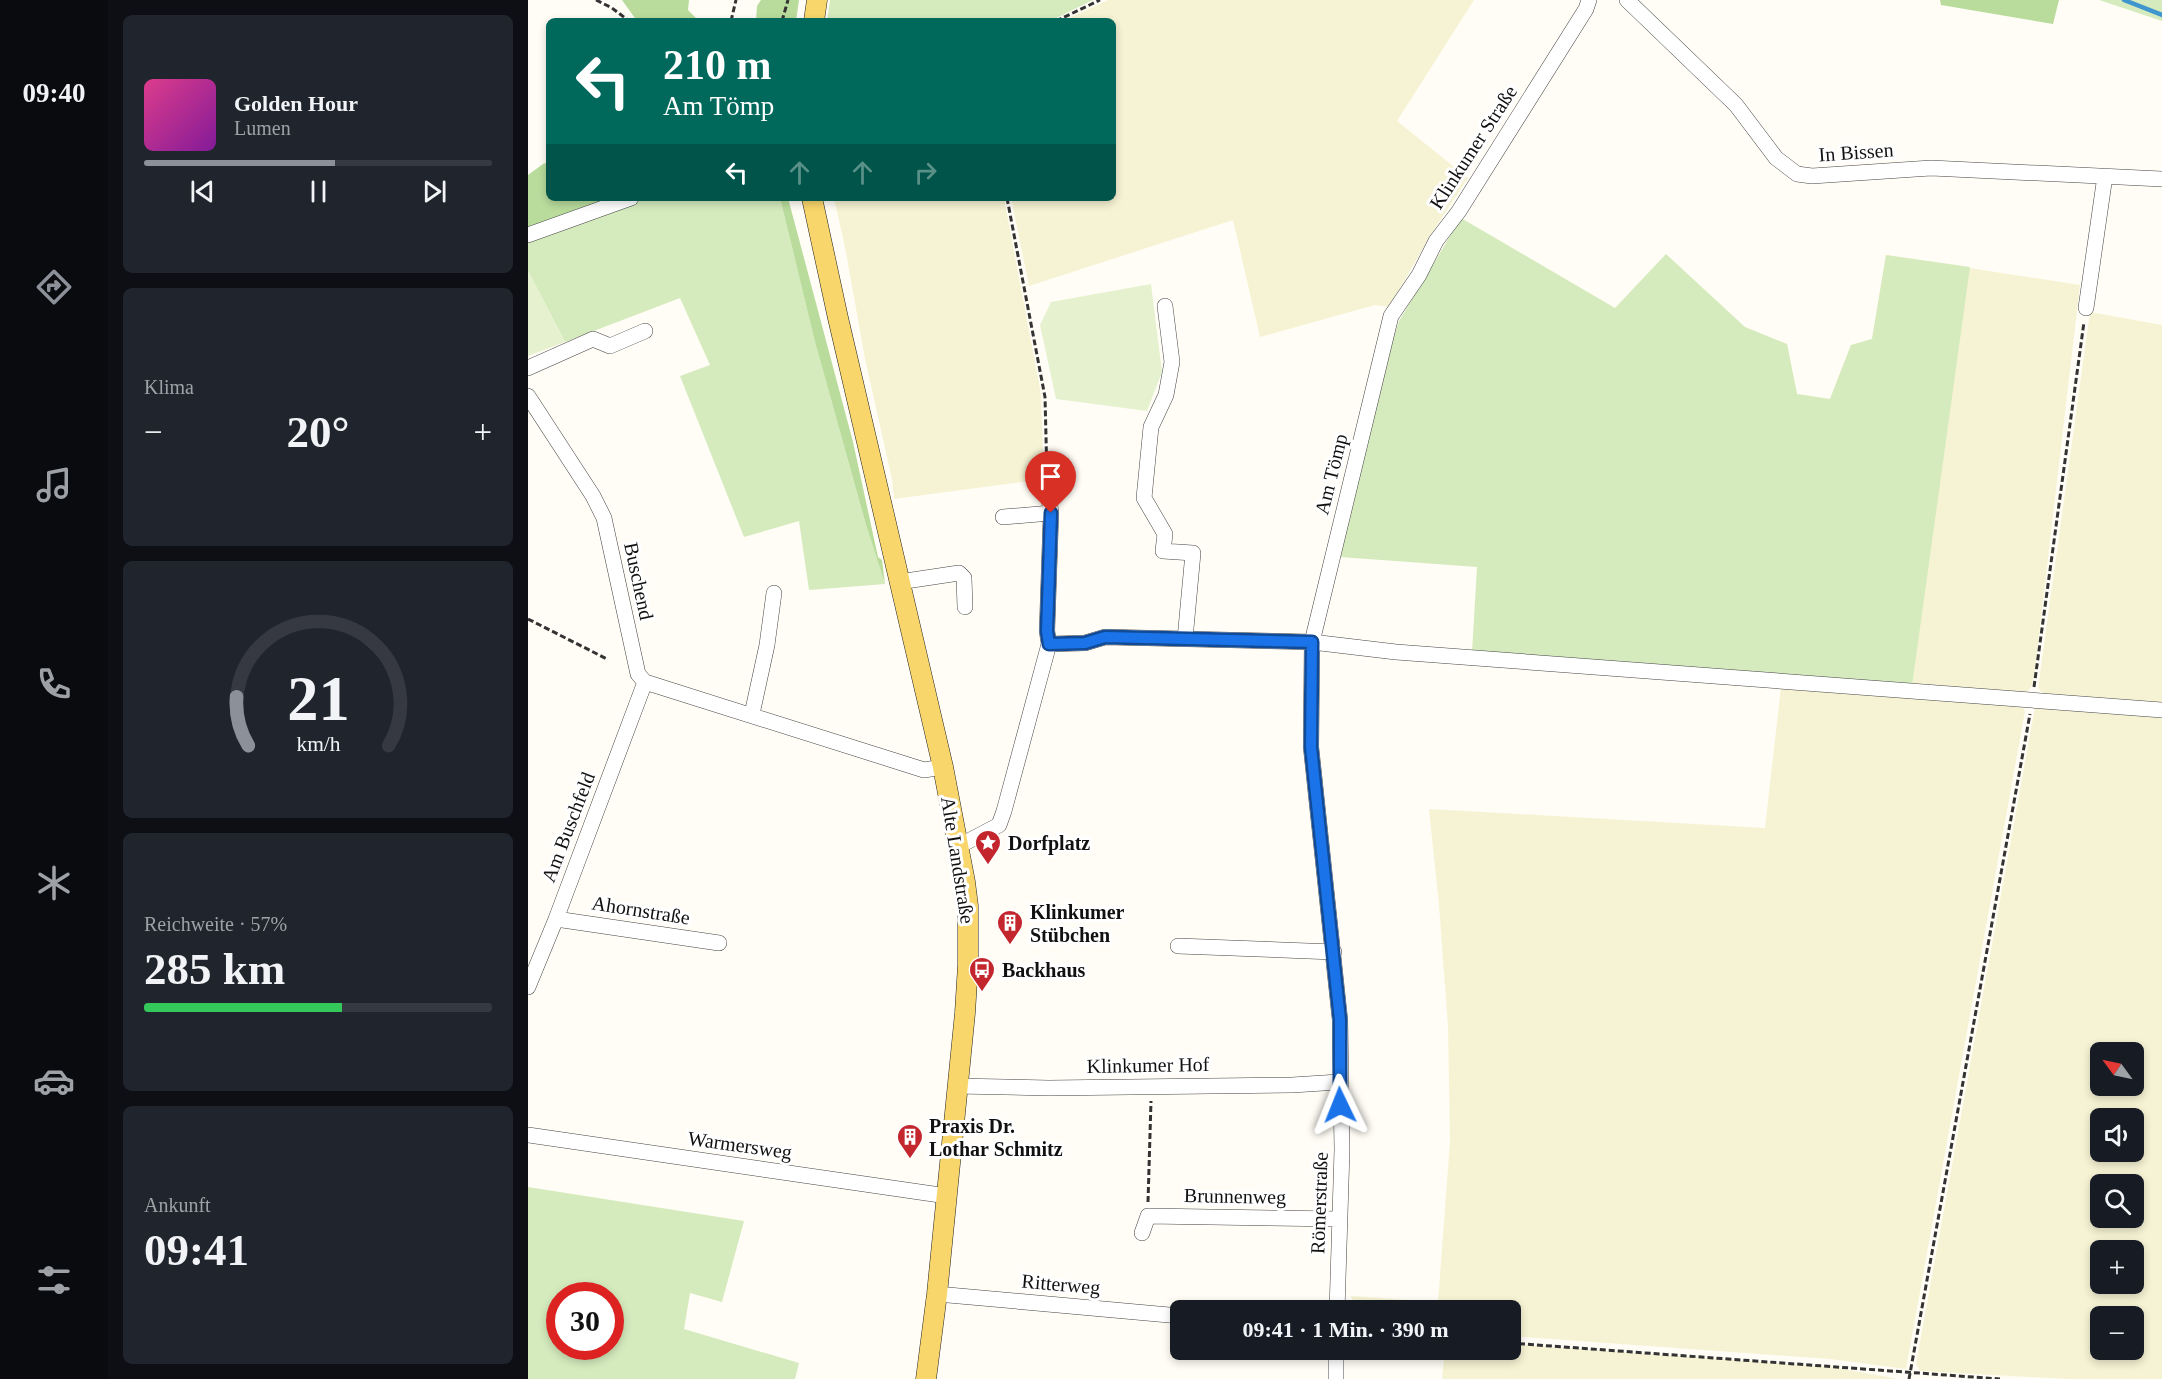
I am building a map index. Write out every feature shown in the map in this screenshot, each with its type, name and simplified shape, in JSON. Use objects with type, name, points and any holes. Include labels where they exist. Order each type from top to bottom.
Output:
[{"type":"main road","points":[[814,18],[817,0]]},
{"type":"main road","name":"Alte Landstraße","points":[[813,201],[943,767],[966,890],[969,933],[965,1013],[937,1294],[926,1379]]},
{"type":"street","name":"Klinkumer Straße","points":[[1391,316],[1419,275],[1436,241],[1466,201],[1586,9],[1589,0]]},
{"type":"street","name":"In Bissen","points":[[1627,0],[1736,105],[1776,158],[1797,174],[1812,176],[1930,168],[2162,179]]},
{"type":"street","points":[[2086,308],[2105,176]]},
{"type":"street","points":[[528,235],[623,201]]},
{"type":"street","points":[[1165,306],[1172,362],[1166,395],[1151,427],[1144,498],[1164,534],[1164,551],[1193,553],[1185,639]]},
{"type":"street","name":"Am Tömp","points":[[1312,642],[1391,316]]},
{"type":"street","points":[[528,368],[593,339],[610,346],[645,332]]},
{"type":"street","name":"Buschend","points":[[528,396],[593,496],[604,518],[638,674],[645,682]]},
{"type":"street","points":[[959,846],[999,825],[1049,644],[1047,631],[1051,513],[1048,491]]},
{"type":"street","points":[[1003,517],[1051,513]]},
{"type":"street","points":[[899,582],[959,573],[964,578],[965,607]]},
{"type":"street","points":[[752,714],[767,645],[774,593]]},
{"type":"street","points":[[1049,644],[1085,643],[1105,637],[1312,642],[1396,652],[2162,710]]},
{"type":"street","name":"Römerstraße","points":[[1312,642],[1311,747],[1340,1020],[1342,1150],[1337,1300]]},
{"type":"street","points":[[645,682],[924,770],[943,767]]},
{"type":"street","name":"Am Buschfeld","points":[[528,987],[645,682]]},
{"type":"street","name":"Ahornstraße","points":[[556,919],[719,943]]},
{"type":"street","points":[[1178,946],[1334,952]]},
{"type":"street","name":"Klinkumer Hof","points":[[956,1086],[1049,1088],[1292,1085],[1340,1082]]},
{"type":"street","name":"Warmersweg","points":[[528,1135],[947,1196]]},
{"type":"street","points":[[1142,1233],[1148,1216]]},
{"type":"street","name":"Brunnenweg","points":[[1148,1216],[1340,1219]]},
{"type":"street","name":"Ritterweg","points":[[937,1294],[1170,1315]]},
{"type":"street","points":[[1336,1360],[1336,1379]]},
{"type":"path","points":[[596,0],[625,18]]},
{"type":"path","points":[[732,18],[736,0]]},
{"type":"path","points":[[783,18],[788,0]]},
{"type":"path","points":[[1062,18],[1100,0]]},
{"type":"path","points":[[1008,201],[1045,397],[1048,491]]},
{"type":"path","points":[[1909,1379],[2032,699],[2086,308]]},
{"type":"path","points":[[528,618],[607,659]]},
{"type":"path","points":[[1148,1216],[1151,1086]]},
{"type":"path","points":[[1521,1344],[2000,1379]]},
{"type":"shaded area","points":[[1108,0],[1474,0],[1397,121],[1468,178],[1433,231],[1389,307],[1375,305],[1260,337],[1233,220],[1029,286],[1012,201],[1116,201],[1116,18],[1069,18]]},
{"type":"shaded area","points":[[835,201],[1005,201],[1041,394],[1044,479],[894,499],[892,479],[865,359]]},
{"type":"shaded area","points":[[1886,255],[2080,285],[2035,669],[2032,685],[2029,690],[2021,694],[1701,670],[1787,344],[1797,394],[1830,399],[1851,345],[1872,339]]},
{"type":"shaded area","points":[[2090,312],[2162,325],[2162,705],[2046,697],[2038,688]]},
{"type":"shaded area","points":[[1781,687],[2022,706],[2025,711],[1906,1369],[1830,1359],[1521,1337],[1521,1300],[1438,1300],[1450,1142],[1448,1026],[1429,809],[1765,828]]},
{"type":"shaded area","points":[[2035,707],[2162,713],[2162,1379],[2068,1379],[1920,1371],[1916,1364]]},
{"type":"shaded area","points":[[1351,1296],[1409,1300],[1352,1300]]},
{"type":"shaded area","points":[[1521,1345],[1832,1367],[1899,1379],[1442,1379],[1444,1360],[1521,1360]]},
{"type":"green space","points":[[622,0],[689,0],[688,10],[696,18],[635,18]]},
{"type":"green space","points":[[761,0],[799,0],[796,18],[756,18],[757,6]]},
{"type":"green space","points":[[830,0],[1093,0],[1056,18],[827,18]]},
{"type":"green space","points":[[1940,0],[2059,0],[2053,24],[1941,5]]},
{"type":"green space","points":[[2099,0],[2162,0],[2162,21]]},
{"type":"green space","points":[[546,163],[546,201],[610,201],[528,230],[528,175]]},
{"type":"green space","points":[[640,201],[781,201],[815,342],[866,525],[885,584],[809,590],[799,521],[744,537],[680,376],[710,365],[680,298],[565,342],[528,271],[528,242]]},
{"type":"green space","points":[[781,201],[789,201],[853,442],[878,557],[882,560],[885,584],[866,525],[815,342]]},
{"type":"green space","points":[[1461,218],[1615,308],[1666,254],[1745,327],[1787,344],[1797,394],[1830,399],[1851,345],[1872,339],[1886,255],[1970,267],[1912,686],[1472,652],[1477,567],[1340,557],[1382,373],[1399,321]]},
{"type":"green space","points":[[528,271],[565,342],[528,356]]},
{"type":"green space","points":[[1151,284],[1162,372],[1147,411],[1056,399],[1040,325],[1051,302]]},
{"type":"green space","points":[[528,1187],[744,1221],[722,1302],[690,1293],[684,1329],[799,1363],[795,1379],[528,1379]]},
{"type":"waterway","points":[[2124,0],[2162,15]]},
{"type":"place","name":"Dorfplatz","points":[[988,866]]},
{"type":"place","name":"Klinkumer Stübchen","points":[[1010,946]]},
{"type":"place","name":"Backhaus","points":[[982,993]]},
{"type":"place","name":"Praxis Dr. Lothar Schmitz","points":[[910,1160]]},
{"type":"route","points":[[1051,513],[1047,631],[1049,644],[1085,643],[1105,637],[1312,642],[1311,747],[1340,1020],[1340,1105]]}]
